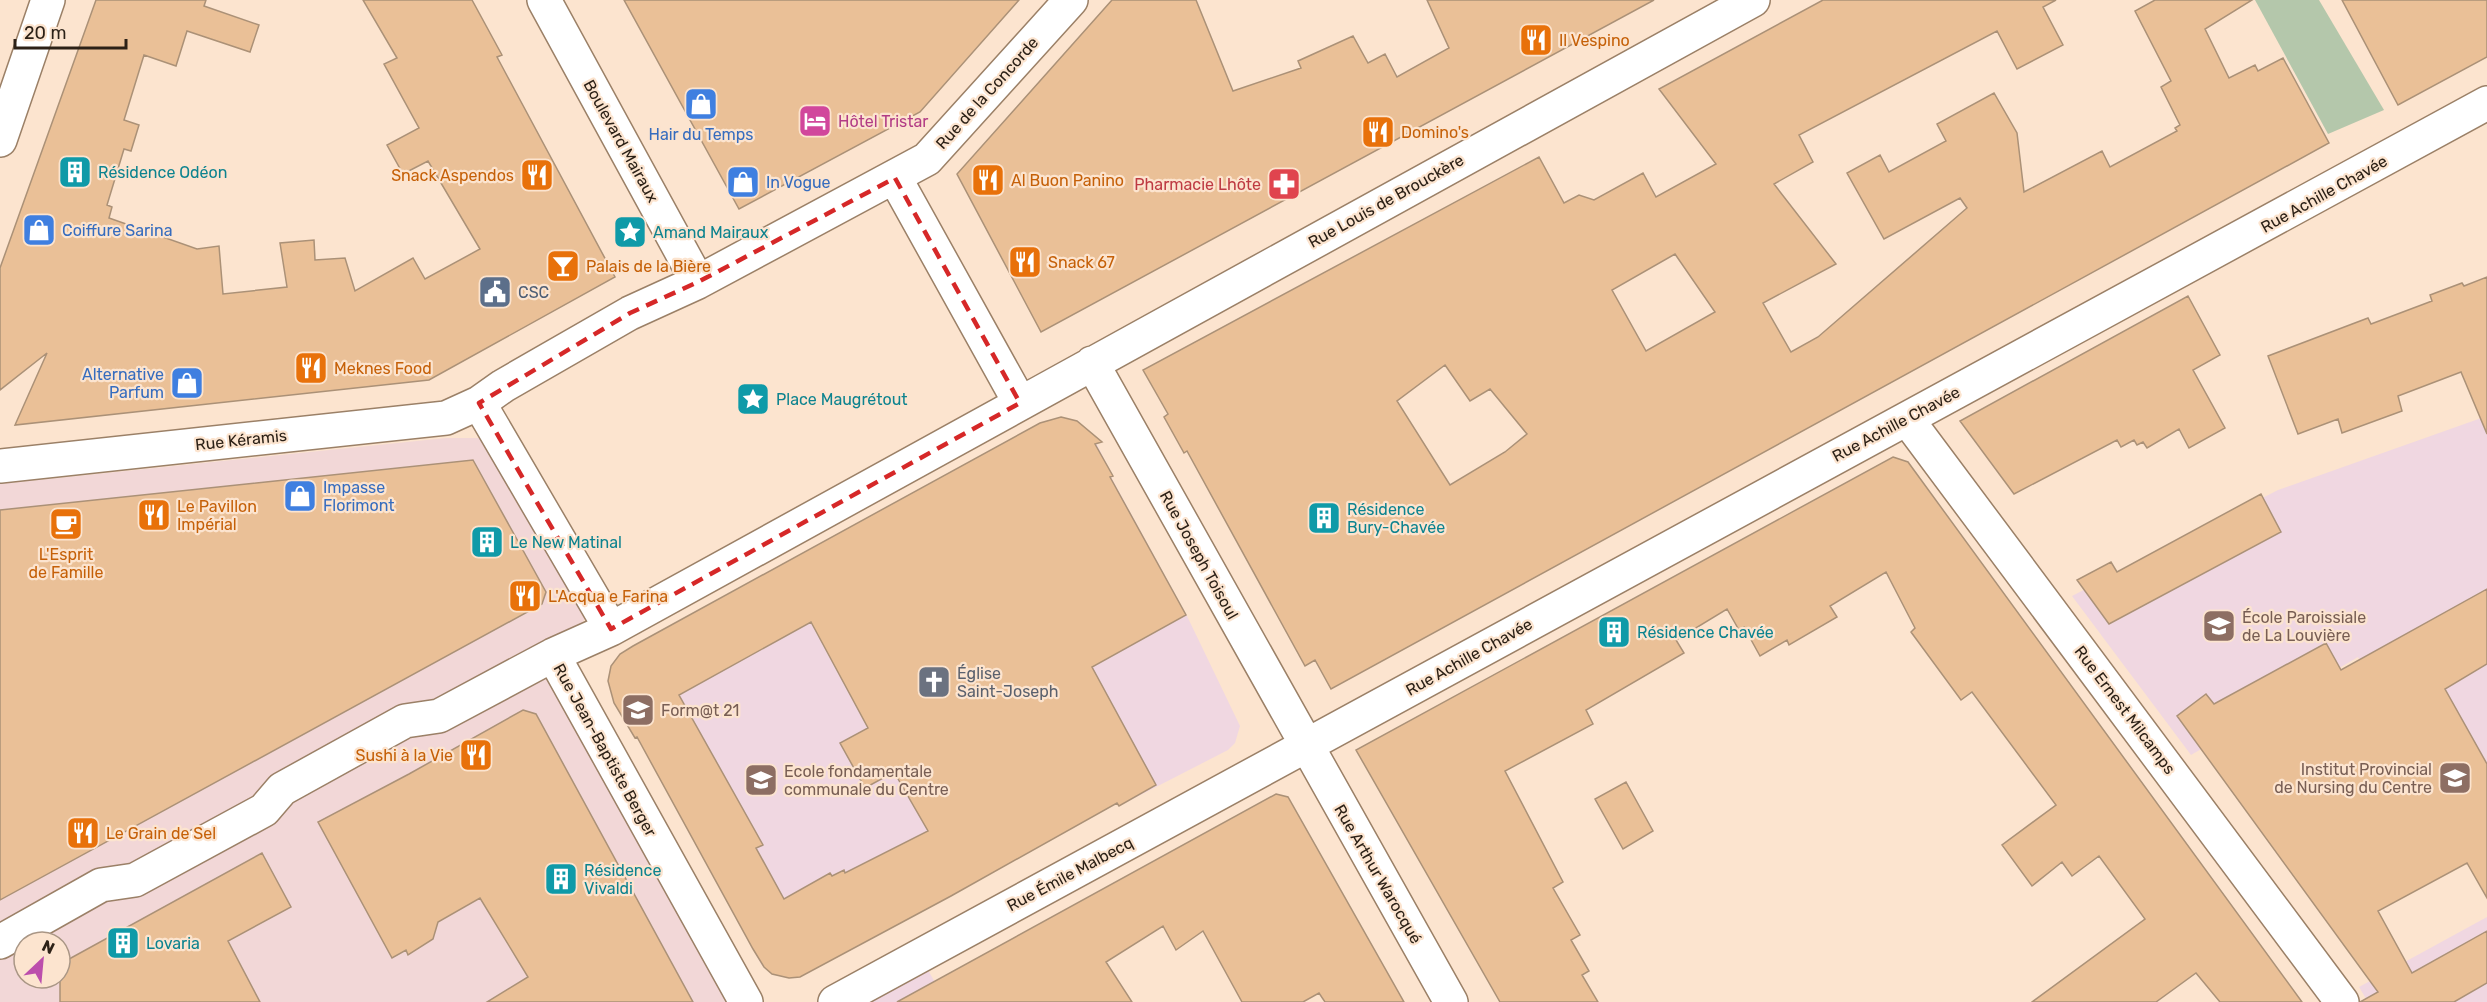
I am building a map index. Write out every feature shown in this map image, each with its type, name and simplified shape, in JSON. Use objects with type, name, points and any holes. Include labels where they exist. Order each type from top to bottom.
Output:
[{"type":"street","points":[[0,140],[48,0]]},
{"type":"street","name":"Boulevard Mairaux","points":[[544,0],[698,282]]},
{"type":"street","name":"Rue de la Concorde","points":[[894,177],[927,159],[1071,0]]},
{"type":"street","name":"Rue Louis de Brouckère","points":[[1020,403],[1753,0]]},
{"type":"street","name":"Rue Achille Chavée","points":[[1306,747],[2487,103]]},
{"type":"street","points":[[0,942],[101,885],[135,880],[264,810],[282,789],[405,721],[439,716],[553,655],[611,629],[1020,403],[894,177],[698,282],[630,313],[503,386],[479,403],[611,629]]},
{"type":"street","name":"Rue Joseph Toisoul","points":[[1092,363],[1306,747]]},
{"type":"street","name":"Rue Kéramis","points":[[0,466],[446,418],[479,403]]},
{"type":"street","name":"Rue Ernest Milcamps","points":[[1907,419],[2342,1002]]},
{"type":"street","name":"Rue Jean-Baptiste Berger","points":[[553,655],[746,1002]]},
{"type":"street","name":"Rue Émile Malbecq","points":[[835,1002],[1306,747]]},
{"type":"street","name":"Rue Arthur Warocqué","points":[[1306,747],[1451,1002]]},
{"type":"highlighted area","points":[[895,178],[1020,403],[611,629],[479,403],[630,313],[698,282]]},
{"type":"shaded area","points":[[2487,416],[2487,899],[2358,657],[2191,755],[2072,596],[2278,490]]},
{"type":"shaded area","points":[[1061,417],[1077,421],[1092,435],[1113,476],[1111,477],[1187,616],[1240,726],[1235,743],[1228,750],[1119,806],[1040,423]]},
{"type":"shaded area","points":[[446,438],[481,438],[587,616],[545,671],[703,954],[726,1002],[0,1002],[0,484]]},
{"type":"shaded area","name":"Ecole fondamentale communale du Centre","points":[[781,566],[868,728],[841,743],[866,787],[894,772],[911,801],[936,788],[939,872],[951,896],[800,977],[789,978],[772,974],[761,964],[638,738],[635,738],[619,706],[614,703],[608,681],[611,666],[620,654]]},
{"type":"shaded area","points":[[2487,917],[2487,1002],[2368,1002],[2359,987]]},
{"type":"shaded area","points":[[928,970],[946,1002],[871,1002],[899,986]]},
{"type":"green space","points":[[2255,0],[2319,0],[2384,110],[2328,134]]},
{"type":"building","points":[[96,0],[206,0],[204,6],[259,25],[250,52],[187,31],[176,66],[144,55],[124,120],[139,125],[131,151],[124,149],[107,205],[112,207],[109,218],[197,249],[219,246],[223,294],[287,287],[280,243],[314,240],[315,260],[345,258],[355,291],[413,258],[425,279],[480,249],[428,161],[403,174],[387,145],[419,128],[384,64],[397,58],[363,0],[472,0],[502,55],[497,57],[615,277],[429,380],[15,425],[47,353],[0,390],[0,268]]},
{"type":"building","points":[[624,0],[1019,0],[920,112],[739,209]]},
{"type":"building","points":[[1112,0],[1196,0],[1233,91],[1301,68],[1298,61],[1353,36],[1368,63],[1385,54],[1397,77],[1449,48],[1427,0],[1654,0],[1041,332],[957,174]]},
{"type":"building","points":[[1823,0],[2056,0],[2043,7],[2063,45],[2017,69],[1997,31],[1799,135],[1813,162],[1774,184],[1836,264],[1763,303],[1791,352],[1818,337],[1967,208],[1960,198],[1884,239],[1847,173],[1880,155],[1889,172],[1946,141],[1937,124],[1994,93],[2017,133],[2024,192],[2102,151],[2110,167],[2177,131],[2175,128],[2180,125],[2161,87],[2171,81],[2135,11],[2155,0],[2252,0],[2205,29],[2229,78],[2255,65],[2258,71],[2283,58],[2329,143],[1331,689],[1315,660],[1305,666],[1187,451],[1184,453],[1164,417],[1168,414],[1143,370],[1539,157],[1564,203],[1579,195],[1594,200],[1643,173],[1656,197],[1716,164],[1659,89]],"holes":[[[1675,254],[1715,312],[1646,351],[1612,290]],[[1445,365],[1470,401],[1490,389],[1527,434],[1505,452],[1450,485],[1397,401]]]},
{"type":"building","points":[[2342,0],[2487,0],[2487,57],[2398,105]]},
{"type":"building","points":[[2487,277],[2487,434],[2461,372],[2398,396],[2402,411],[2342,433],[2338,419],[2298,434],[2268,356],[2368,318],[2371,324],[2432,301],[2430,295],[2462,283],[2464,286]]},
{"type":"building","points":[[2188,296],[2220,355],[2193,370],[2225,428],[2189,448],[2179,429],[2147,448],[2143,442],[2137,445],[2134,440],[2121,447],[2117,440],[2014,494],[1960,421]]},
{"type":"building","points":[[1061,417],[1077,421],[1102,442],[1095,444],[1113,476],[1110,477],[1186,615],[1092,667],[1156,785],[1119,806],[1117,803],[800,977],[789,978],[772,974],[764,967],[753,949],[637,737],[635,738],[614,703],[608,681],[611,666],[620,654],[633,646],[1040,423]],"holes":[[[811,622],[868,728],[840,743],[865,788],[894,772],[928,831],[845,873],[844,870],[832,876],[830,873],[784,899],[756,848],[763,845],[679,695]]]},
{"type":"building","points":[[1893,457],[1908,462],[2302,1002],[2220,1002],[2196,973],[2156,1002],[2032,1002],[2145,919],[2099,856],[2072,876],[2062,862],[2032,886],[2002,845],[2056,805],[1972,692],[1961,700],[1911,632],[1915,628],[1886,572],[1830,606],[1837,617],[1789,645],[1787,640],[1760,656],[1744,627],[1739,630],[1727,609],[1676,640],[1684,653],[1586,710],[1593,724],[1505,771],[1563,882],[1553,888],[1580,935],[1571,940],[1589,971],[1582,975],[1598,1002],[1500,1002],[1356,750]]},
{"type":"building","points":[[473,460],[546,592],[542,604],[0,900],[0,510]]},
{"type":"building","points":[[2261,494],[2281,532],[2109,624],[2077,580],[2111,562],[2117,572]]},
{"type":"building","points":[[2487,589],[2487,664],[2445,689],[2487,764],[2487,898],[2467,863],[2378,911],[2412,973],[2487,931],[2487,983],[2454,1002],[2360,1002],[2378,992],[2177,716],[2206,694],[2214,704],[2326,643],[2341,670]]},
{"type":"building","points":[[523,710],[536,714],[693,1002],[487,1002],[528,977],[480,898],[438,922],[433,939],[408,955],[406,950],[392,958],[318,822]]},
{"type":"building","points":[[1626,782],[1653,831],[1623,849],[1595,799]]},
{"type":"building","points":[[1276,794],[1288,797],[1404,1002],[1325,1002],[1319,993],[1303,1002],[1242,1002],[1203,931],[1176,950],[1163,926],[1106,962],[1132,1002],[897,1002]]},
{"type":"building","points":[[262,853],[291,907],[228,941],[260,1002],[60,1002],[60,990],[72,990],[72,957]]},
{"type":"place","name":"Il Vespino","points":[[1536,40]]},
{"type":"place","name":"Hair du Temps","points":[[701,104]]},
{"type":"place","name":"Hôtel Tristar","points":[[815,121]]},
{"type":"place","name":"Domino's","points":[[1378,132]]},
{"type":"place","name":"Résidence Odéon","points":[[75,172]]},
{"type":"place","name":"Snack Aspendos","points":[[537,175]]},
{"type":"place","name":"Al Buon Panino","points":[[988,180]]},
{"type":"place","name":"In Vogue","points":[[743,182]]},
{"type":"place","name":"Pharmacie Lhôte","points":[[1284,184]]},
{"type":"place","name":"Coiffure Sarina","points":[[39,230]]},
{"type":"place","name":"Amand Mairaux","points":[[630,232]]},
{"type":"place","name":"Snack 67","points":[[1025,262]]},
{"type":"place","name":"Palais de la Bière","points":[[563,266]]},
{"type":"place","name":"CSC","points":[[495,292]]},
{"type":"place","name":"Meknes Food","points":[[311,368]]},
{"type":"place","name":"Alternative Parfum","points":[[187,383]]},
{"type":"place","name":"Place Maugrétout","points":[[753,399]]},
{"type":"place","name":"Impasse Florimont","points":[[300,496]]},
{"type":"place","name":"Le Pavillon Impérial","points":[[154,515]]},
{"type":"place","name":"Résidence Bury-Chavée","points":[[1324,518]]},
{"type":"place","name":"L'Esprit de Famille","points":[[66,524]]},
{"type":"place","name":"Le New Matinal","points":[[487,542]]},
{"type":"place","name":"L'Acqua e Farina","points":[[525,596]]},
{"type":"place","name":"École Paroissiale de La Louvière","points":[[2219,626]]},
{"type":"place","name":"Résidence Chavée","points":[[1614,632]]},
{"type":"place","name":"Église Saint-Joseph","points":[[934,682]]},
{"type":"place","name":"Form@t 21","points":[[638,710]]},
{"type":"place","name":"Sushi à la Vie","points":[[476,755]]},
{"type":"place","name":"Institut Provincial de Nursing du Centre","points":[[2455,778]]},
{"type":"place","name":"Ecole fondamentale communale du Centre","points":[[761,780]]},
{"type":"place","name":"Le Grain de Sel","points":[[83,833]]},
{"type":"place","name":"Résidence Vivaldi","points":[[561,879]]},
{"type":"place","name":"Lovaria","points":[[123,943]]}]
